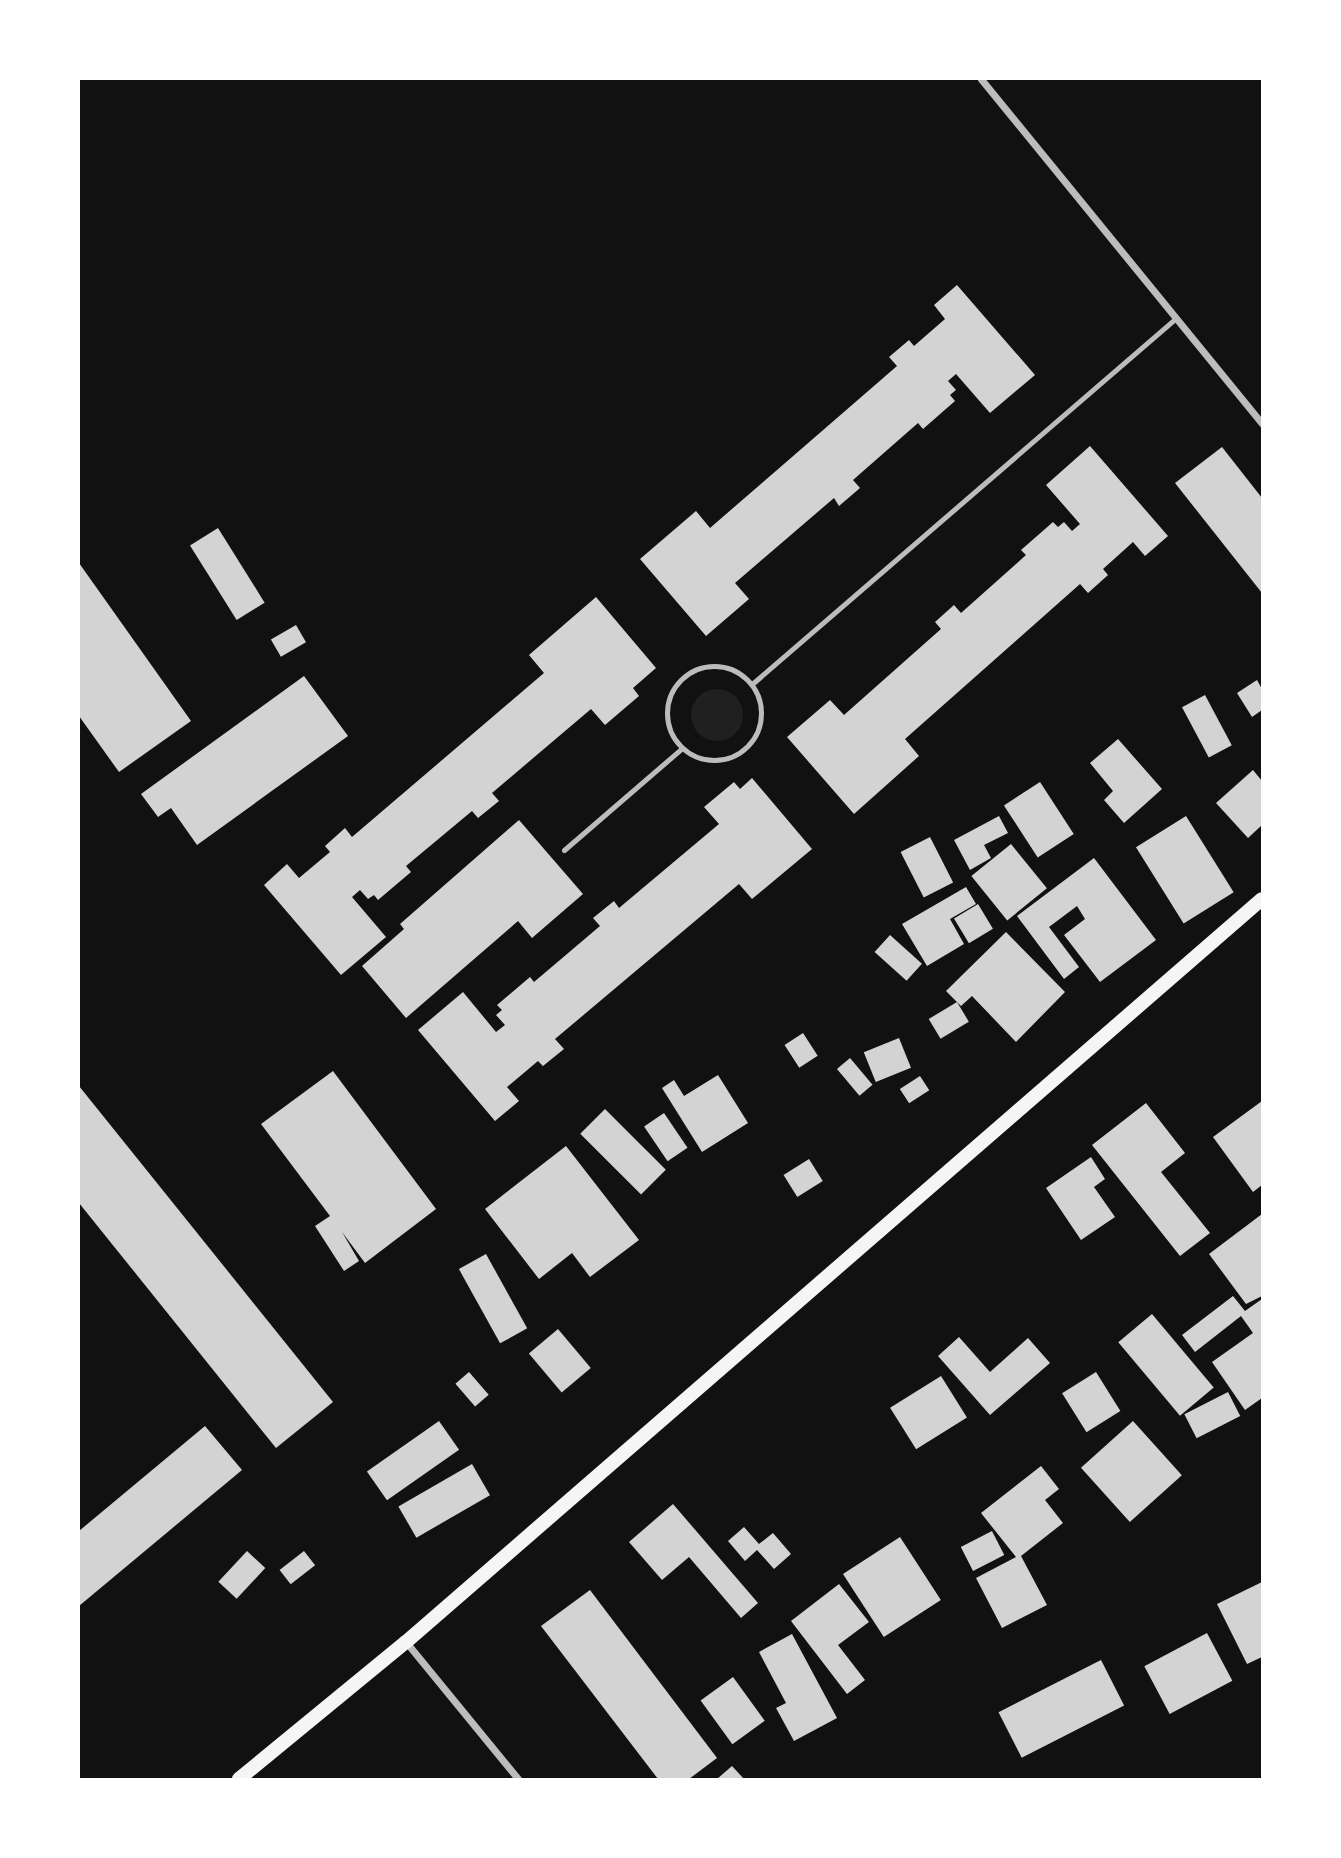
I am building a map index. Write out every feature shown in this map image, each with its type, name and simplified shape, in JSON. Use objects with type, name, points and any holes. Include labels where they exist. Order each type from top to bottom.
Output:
[{"type":"main road","points":[[239,1779],[406,1642],[1262,899]]},
{"type":"street","points":[[981,79],[1262,424]]},
{"type":"street","points":[[406,1642],[518,1779]]},
{"type":"lane","points":[[752,684],[1177,317]]},
{"type":"lane","points":[[715,665],[729,668],[752,684],[762,713],[759,729],[740,754],[710,761],[682,748],[668,724],[670,695],[677,683],[694,670],[715,665]]},
{"type":"lane","points":[[564,850],[682,748]]},
{"type":"shaded area","points":[[717,689],[727,691],[735,697],[741,705],[741,725],[735,733],[727,739],[717,741],[707,739],[699,733],[693,725],[691,715],[693,705],[699,697],[707,691]]},
{"type":"building","points":[[957,285],[1035,375],[990,413],[956,374],[948,381],[956,390],[950,395],[955,401],[923,429],[918,423],[853,480],[860,488],[839,506],[834,498],[735,583],[749,599],[706,636],[640,559],[696,511],[710,528],[897,366],[889,357],[909,340],[914,346],[945,319],[934,305]]},
{"type":"building","points":[[1090,446],[1168,536],[1145,556],[1133,542],[1103,569],[1108,575],[1088,593],[1080,584],[905,739],[919,756],[854,814],[787,737],[830,700],[844,715],[941,629],[935,622],[954,605],[961,613],[1026,555],[1021,550],[1053,522],[1058,527],[1064,522],[1072,531],[1080,524],[1046,485]]},
{"type":"building","points":[[1222,447],[1262,498],[1262,593],[1175,483]]},
{"type":"building","points":[[218,528],[265,603],[237,620],[190,545]]},
{"type":"building","points":[[79,563],[191,721],[119,772],[79,716]]},
{"type":"building","points":[[596,597],[656,668],[633,688],[639,696],[605,725],[591,709],[492,793],[499,801],[478,818],[472,811],[406,866],[411,872],[378,900],[374,895],[368,899],[360,890],[352,897],[386,937],[341,975],[264,885],[287,864],[299,878],[330,852],[325,846],[345,828],[352,837],[544,673],[529,655]]},
{"type":"building","points":[[296,625],[306,642],[281,657],[271,640]]},
{"type":"building","points":[[304,676],[348,736],[197,845],[171,808],[158,817],[141,794]]},
{"type":"building","points":[[1257,680],[1262,689],[1262,710],[1252,717],[1237,693]]},
{"type":"building","points":[[1205,695],[1232,745],[1209,758],[1182,707]]},
{"type":"building","points":[[1118,739],[1162,789],[1124,823],[1104,800],[1113,791],[1090,763]]},
{"type":"building","points":[[1253,770],[1262,781],[1262,825],[1248,838],[1216,803]]},
{"type":"building","points":[[752,778],[812,849],[752,899],[739,884],[555,1039],[564,1049],[543,1066],[538,1061],[507,1087],[519,1101],[495,1121],[418,1030],[463,992],[496,1032],[505,1025],[496,1015],[502,1010],[497,1005],[530,977],[534,982],[600,926],[593,918],[614,901],[619,908],[719,824],[704,807],[734,782],[740,789]]},
{"type":"building","points":[[1040,782],[1074,834],[1038,857],[1004,805]]},
{"type":"building","points":[[999,816],[1008,833],[984,845],[991,858],[970,870],[954,840]]},
{"type":"building","points":[[1186,816],[1234,892],[1184,924],[1136,847]]},
{"type":"building","points":[[519,820],[583,894],[532,938],[518,921],[406,1018],[362,966],[404,929],[400,924]]},
{"type":"building","points":[[930,837],[953,882],[924,897],[901,852]]},
{"type":"building","points":[[1011,844],[1047,888],[1007,920],[971,876]]},
{"type":"building","points":[[1094,858],[1156,940],[1100,982],[1064,935],[1085,919],[1077,906],[1049,927],[1079,967],[1064,979],[1017,916]]},
{"type":"building","points":[[966,887],[976,904],[950,919],[964,944],[927,966],[902,924]]},
{"type":"building","points":[[978,904],[993,929],[969,943],[954,918]]},
{"type":"building","points":[[1006,932],[1065,992],[1016,1042],[972,996],[961,1006],[946,991]]},
{"type":"building","points":[[890,935],[922,964],[907,981],[875,952]]},
{"type":"building","points":[[957,1002],[969,1022],[941,1039],[929,1019]]},
{"type":"building","points":[[803,1033],[818,1056],[799,1068],[785,1045]]},
{"type":"building","points":[[899,1038],[911,1068],[876,1082],[864,1052]]},
{"type":"building","points":[[850,1058],[872,1085],[859,1096],[837,1069]]},
{"type":"building","points":[[333,1071],[436,1209],[365,1263],[342,1232],[359,1261],[344,1271],[315,1226],[330,1216],[261,1124]]},
{"type":"building","points":[[718,1075],[748,1123],[702,1152],[662,1088],[674,1080],[684,1096]]},
{"type":"building","points":[[920,1076],[929,1090],[909,1103],[900,1089]]},
{"type":"building","points":[[79,1086],[333,1402],[276,1448],[79,1203]]},
{"type":"building","points":[[1262,1101],[1262,1185],[1253,1192],[1213,1137]]},
{"type":"building","points":[[1146,1103],[1185,1153],[1161,1172],[1210,1233],[1180,1256],[1092,1145]]},
{"type":"building","points":[[605,1109],[666,1170],[641,1195],[580,1134]]},
{"type":"building","points":[[664,1113],[687,1148],[668,1161],[644,1126]]},
{"type":"building","points":[[566,1146],[639,1240],[590,1277],[572,1253],[539,1279],[485,1209]]},
{"type":"building","points":[[1091,1157],[1105,1179],[1094,1187],[1115,1217],[1081,1240],[1046,1188]]},
{"type":"building","points":[[809,1159],[823,1181],[797,1197],[784,1175]]},
{"type":"building","points":[[1262,1214],[1262,1296],[1246,1304],[1209,1254]]},
{"type":"building","points":[[486,1254],[527,1328],[500,1343],[459,1269]]},
{"type":"building","points":[[1233,1296],[1245,1311],[1262,1299],[1262,1398],[1245,1410],[1212,1362],[1253,1333],[1241,1316],[1195,1352],[1182,1335]]},
{"type":"building","points":[[1152,1314],[1214,1388],[1180,1416],[1118,1342]]},
{"type":"building","points":[[558,1329],[591,1368],[562,1392],[529,1353]]},
{"type":"building","points":[[959,1337],[990,1372],[1028,1338],[1050,1363],[990,1415],[938,1356]]},
{"type":"building","points":[[469,1372],[489,1395],[475,1406],[455,1384]]},
{"type":"building","points":[[1096,1372],[1120,1411],[1086,1432],[1062,1393]]},
{"type":"building","points":[[941,1376],[967,1418],[916,1449],[890,1408]]},
{"type":"building","points":[[1228,1392],[1240,1416],[1197,1438],[1184,1414]]},
{"type":"building","points":[[439,1421],[459,1450],[387,1500],[367,1471]]},
{"type":"building","points":[[1133,1421],[1182,1475],[1130,1522],[1081,1468]]},
{"type":"building","points":[[205,1426],[242,1470],[79,1606],[79,1531]]},
{"type":"building","points":[[472,1464],[490,1495],[416,1538],[398,1506]]},
{"type":"building","points":[[1041,1466],[1059,1489],[1045,1500],[1063,1523],[1021,1556],[1047,1605],[1002,1628],[976,1578],[1016,1557],[981,1513]]},
{"type":"building","points":[[673,1504],[758,1603],[741,1618],[689,1557],[662,1580],[629,1542]]},
{"type":"building","points":[[744,1527],[759,1544],[773,1533],[791,1554],[774,1569],[757,1550],[745,1561],[728,1541]]},
{"type":"building","points":[[992,1531],[1004,1555],[973,1571],[961,1547]]},
{"type":"building","points":[[900,1537],[941,1600],[884,1637],[843,1574]]},
{"type":"building","points":[[247,1551],[265,1568],[237,1599],[218,1582]]},
{"type":"building","points":[[304,1551],[315,1565],[291,1584],[280,1570]]},
{"type":"building","points":[[1262,1582],[1262,1657],[1247,1664],[1217,1604]]},
{"type":"building","points":[[839,1584],[869,1622],[838,1645],[865,1680],[847,1694],[791,1621]]},
{"type":"building","points":[[590,1590],[717,1758],[689,1779],[658,1779],[541,1626]]},
{"type":"building","points":[[1207,1633],[1232,1681],[1170,1714],[1144,1666]]},
{"type":"building","points":[[792,1634],[837,1718],[794,1741],[776,1708],[786,1703],[759,1652]]},
{"type":"building","points":[[1101,1660],[1124,1705],[1022,1758],[999,1712]]},
{"type":"building","points":[[733,1677],[765,1721],[732,1744],[701,1701]]},
{"type":"building","points":[[732,1766],[744,1779],[717,1779]]}]
